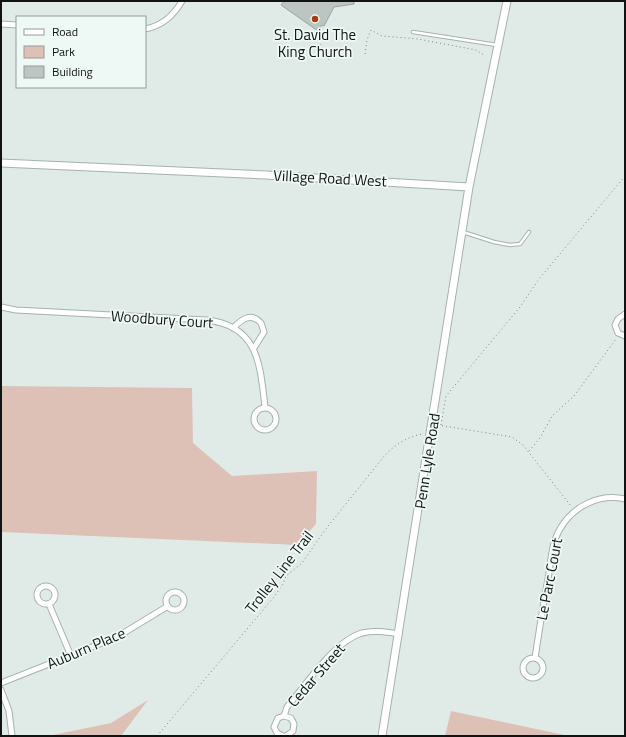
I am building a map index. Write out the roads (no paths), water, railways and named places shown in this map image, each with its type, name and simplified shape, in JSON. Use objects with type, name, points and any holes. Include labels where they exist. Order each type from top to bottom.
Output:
[{"type":"street","points":[[146,29],[164,21],[182,1]]},
{"type":"street","points":[[469,187],[507,1]]},
{"type":"street","points":[[1,24],[16,25]]},
{"type":"street","name":"Village Road West","points":[[1,163],[266,175],[469,187]]},
{"type":"street","name":"Penn Lyle Road","points":[[382,736],[469,187]]},
{"type":"street","name":"Woodbury Court","points":[[1,307],[16,310],[207,320],[224,324],[241,333],[254,348],[260,365],[265,407]]},
{"type":"street","points":[[625,314],[620,316],[616,321],[616,329],[619,334],[625,336]]},
{"type":"street","points":[[234,328],[241,320],[249,317],[254,317],[261,322],[264,332],[254,348]]},
{"type":"street","name":"Woodbury Court","points":[[265,407],[274,412],[276,419],[270,428],[264,430],[257,427],[254,419],[258,410],[265,407]]},
{"type":"street","name":"Le Parc Court","points":[[534,658],[555,539],[566,520],[575,511],[600,499],[625,498]]},
{"type":"street","points":[[49,604],[71,656]]},
{"type":"street","name":"Auburn Place","points":[[1,683],[123,634],[168,606]]},
{"type":"street","name":"Cedar Street","points":[[284,716],[287,707],[343,642],[352,637],[371,632],[399,634]]},
{"type":"street","name":"Le Parc Court","points":[[534,658],[541,661],[543,666],[542,672],[537,677],[529,677],[524,673],[523,666],[528,659],[534,658]]},
{"type":"street","points":[[1,690],[9,711],[12,736]]},
{"type":"street","name":"Cedar Street","points":[[283,736],[277,733],[274,727],[278,718],[284,716],[290,718],[294,724],[293,731],[286,736]]},
{"type":"lane","points":[[413,32],[498,45]]},
{"type":"lane","points":[[462,232],[510,245],[520,244],[529,232]]},
{"type":"place","name":"St. David The King Church","points":[[315,19]]}]
